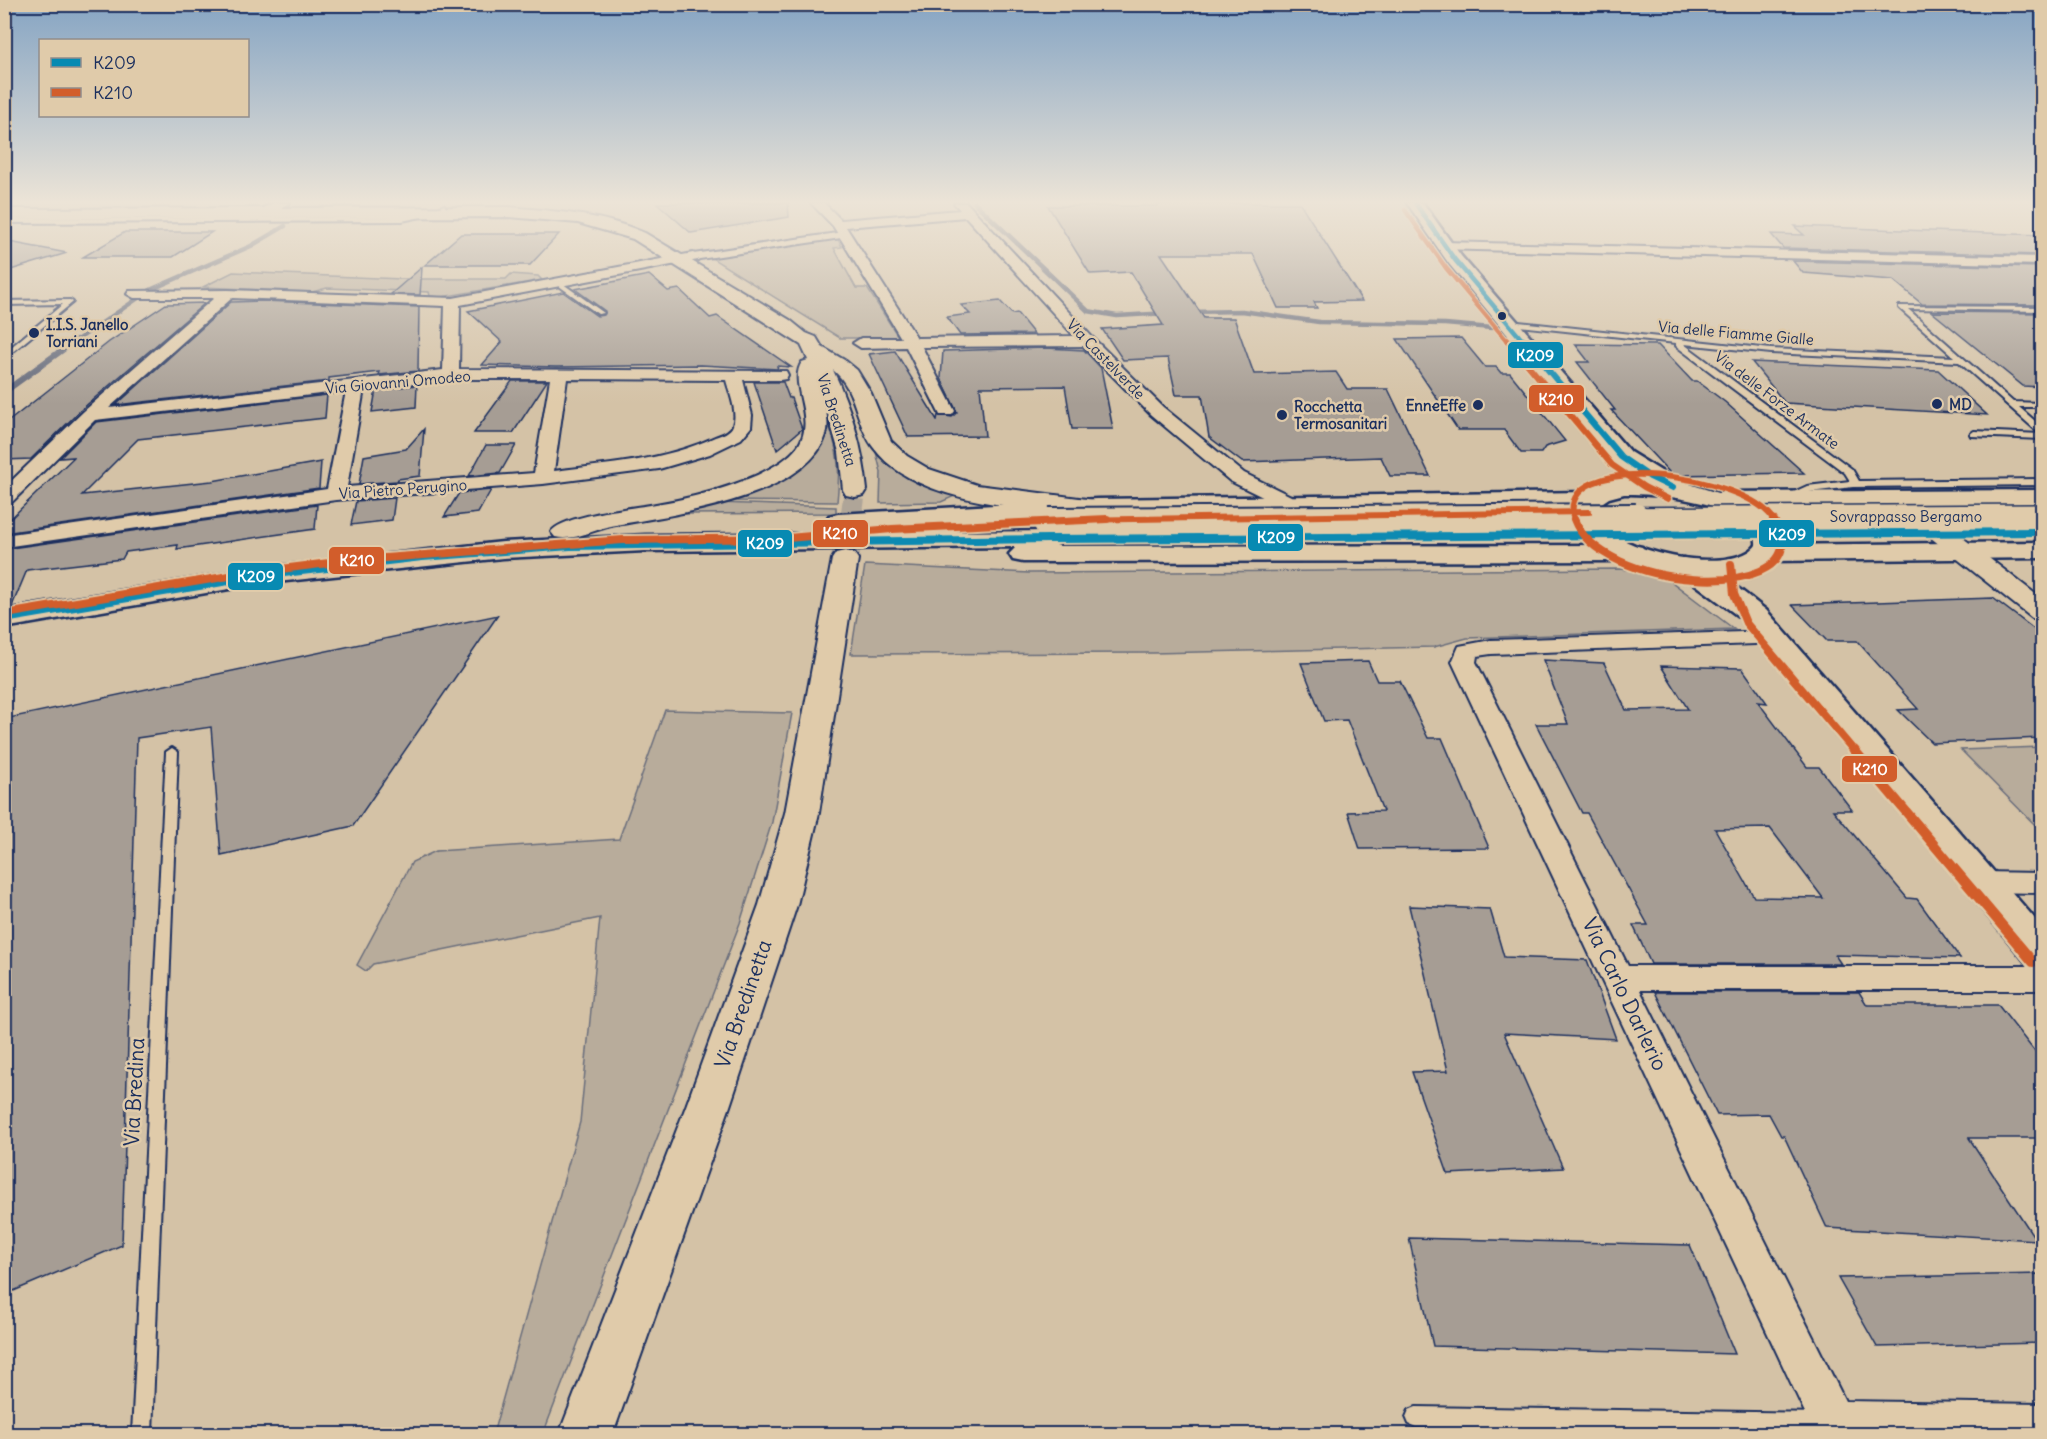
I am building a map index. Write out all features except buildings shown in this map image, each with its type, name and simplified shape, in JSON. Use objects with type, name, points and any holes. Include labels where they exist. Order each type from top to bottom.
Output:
[{"type":"main road","points":[[1464,270],[1621,457],[1650,477],[1673,488]]},
{"type":"main road","points":[[1617,488],[1624,478],[1621,457]]},
{"type":"main road","points":[[2043,498],[1723,500],[1673,488],[1644,486],[1617,488],[1600,493],[1589,500],[1584,509],[1586,520],[1594,532],[1610,543],[1632,553],[1683,566],[1715,568],[1754,559],[2043,550]]},
{"type":"main road","points":[[783,534],[891,517],[1097,507],[1290,502],[1589,500]]},
{"type":"main road","points":[[1723,500],[1758,520],[1768,532],[1771,543],[1754,559],[1742,577],[1746,595],[1765,627],[2043,954]]},
{"type":"main road","points":[[1457,501],[1491,514],[1508,531],[1510,541],[1507,548],[1492,554]]},
{"type":"main road","name":"Sovrappasso Bergamo","points":[[1049,531],[2043,516]]},
{"type":"main road","points":[[4,602],[251,560],[344,549],[624,528],[783,534],[889,550],[1067,555],[1632,553]]},
{"type":"main road","points":[[4,619],[168,590],[422,557],[783,534],[1049,531]]},
{"type":"main road","name":"Sovrappasso Bergamo","points":[[1049,531],[2043,532]]},
{"type":"main road","points":[[1683,566],[1705,578],[1765,627]]},
{"type":"street","points":[[134,294],[228,294],[453,302],[621,270]]},
{"type":"street","points":[[704,270],[844,368],[855,382],[880,442],[888,453],[904,466],[928,477],[998,497],[1097,507]]},
{"type":"street","points":[[867,270],[912,343],[946,411]]},
{"type":"street","name":"Via Castelverde","points":[[1022,270],[1087,341],[1157,411],[1237,477],[1290,502]]},
{"type":"street","points":[[4,499],[90,414],[228,294]]},
{"type":"street","points":[[451,374],[453,302]]},
{"type":"street","points":[[861,343],[1087,341]]},
{"type":"street","points":[[564,532],[583,524],[673,509],[720,496],[760,481],[800,458],[812,445],[816,432],[807,371],[812,346]]},
{"type":"street","name":"Via Bredinetta","points":[[812,346],[854,466],[855,490]]},
{"type":"street","name":"Via Giovanni Omodeo","points":[[90,414],[451,374],[780,375]]},
{"type":"street","points":[[543,478],[558,375]]},
{"type":"street","name":"Via Pietro Perugino","points":[[4,541],[336,494],[543,478],[659,464],[703,450],[735,435],[742,427],[743,415],[733,375]]},
{"type":"street","points":[[336,494],[356,385]]},
{"type":"street","points":[[1234,504],[1244,494],[1242,484],[1237,477]]},
{"type":"street","points":[[1897,499],[2043,612]]},
{"type":"street","name":"Via Bredinetta","points":[[586,1434],[708,1106],[778,905],[802,813],[845,559]]},
{"type":"street","name":"Via Carlo Darlerio","points":[[1765,627],[1491,647],[1467,651],[1464,662],[1835,1429]]},
{"type":"street","points":[[1981,882],[2043,883]]},
{"type":"street","points":[[1618,978],[2043,978]]},
{"type":"street","points":[[1835,1429],[2043,1426]]},
{"type":"lane","points":[[557,282],[600,313]]},
{"type":"lane","points":[[4,303],[70,303],[4,357]]},
{"type":"lane","points":[[2043,309],[1901,307],[2043,431]]},
{"type":"lane","name":"Via delle Fiamme Gialle","points":[[1509,323],[1771,351],[1962,360]]},
{"type":"lane","name":"Via delle Forze Armate","points":[[1676,342],[1849,471],[1855,480],[1853,484]]},
{"type":"lane","points":[[2012,404],[2043,405]]},
{"type":"lane","points":[[1974,435],[2043,437]]},
{"type":"lane","points":[[1783,500],[1806,489],[1853,484],[2043,482]]},
{"type":"lane","name":"Via Bredina","points":[[142,1434],[172,752]]},
{"type":"lane","points":[[1416,1417],[1835,1429]]},
{"type":"shaded area","points":[[731,270],[846,270],[856,288],[867,288],[899,338],[840,338]]},
{"type":"shaded area","points":[[233,272],[402,279],[506,279],[511,274],[538,276],[542,280],[441,297],[430,296],[429,292],[327,288],[312,292],[203,287]]},
{"type":"shaded area","points":[[830,428],[838,465],[837,502],[731,501],[731,499],[775,482],[805,465],[816,455],[824,443],[827,429]]},
{"type":"shaded area","points":[[874,444],[959,494],[941,502],[880,503],[881,472]]},
{"type":"shaded area","points":[[717,503],[836,507],[836,513],[681,514]]},
{"type":"shaded area","points":[[865,565],[1029,573],[1620,569],[1652,573],[1669,580],[1734,629],[1467,638],[1434,647],[1153,653],[851,654]]},
{"type":"shaded area","points":[[665,710],[792,713],[772,822],[740,923],[543,1434],[493,1434],[580,1122],[600,918],[373,964],[366,971],[357,965],[412,862],[436,851],[619,839]]},
{"type":"shaded area","points":[[2042,747],[2042,832],[1961,750]]},
{"type":"waterway","points":[[74,342],[150,290],[196,270]]},
{"type":"waterway","points":[[1045,270],[1088,311],[1117,316],[1169,313]]},
{"type":"waterway","points":[[1189,312],[1242,311],[1319,322],[1445,324],[1492,328]]},
{"type":"waterway","points":[[4,392],[76,340]]},
{"type":"tunnel","points":[[851,520],[855,490]]},
{"type":"tunnel","points":[[845,559],[851,519]]},
{"type":"transit line","name":"K210","points":[[1448,270],[1612,465],[1644,487],[1668,499]]},
{"type":"transit line","name":"K209","points":[[1464,270],[1621,457],[1650,477],[1673,488]]},
{"type":"transit line","name":"K210","points":[[1632,475],[1671,477],[1717,485],[1757,503],[1772,516],[1781,533],[1782,547],[1776,559],[1753,574],[1709,581],[1684,579],[1636,568],[1599,551],[1579,530],[1574,521],[1572,504],[1576,495],[1595,482],[1632,475]]},
{"type":"transit line","name":"K210","points":[[6,614],[241,574],[345,561],[623,540],[788,538],[892,529],[1097,519],[1589,512]]},
{"type":"transit line","name":"K209","points":[[4,619],[258,576],[422,557],[570,546],[1050,539],[2042,532]]},
{"type":"transit line","name":"K210","points":[[1731,564],[1734,594],[1746,623],[2033,962]]},
{"type":"place","name":"I.I.S. Janello Torriani","points":[[34,333]]},
{"type":"place","name":"MD","points":[[1937,404]]},
{"type":"place","name":"EnneEffe","points":[[1478,405]]},
{"type":"place","name":"Rocchetta Termosanitari","points":[[1282,415]]}]
